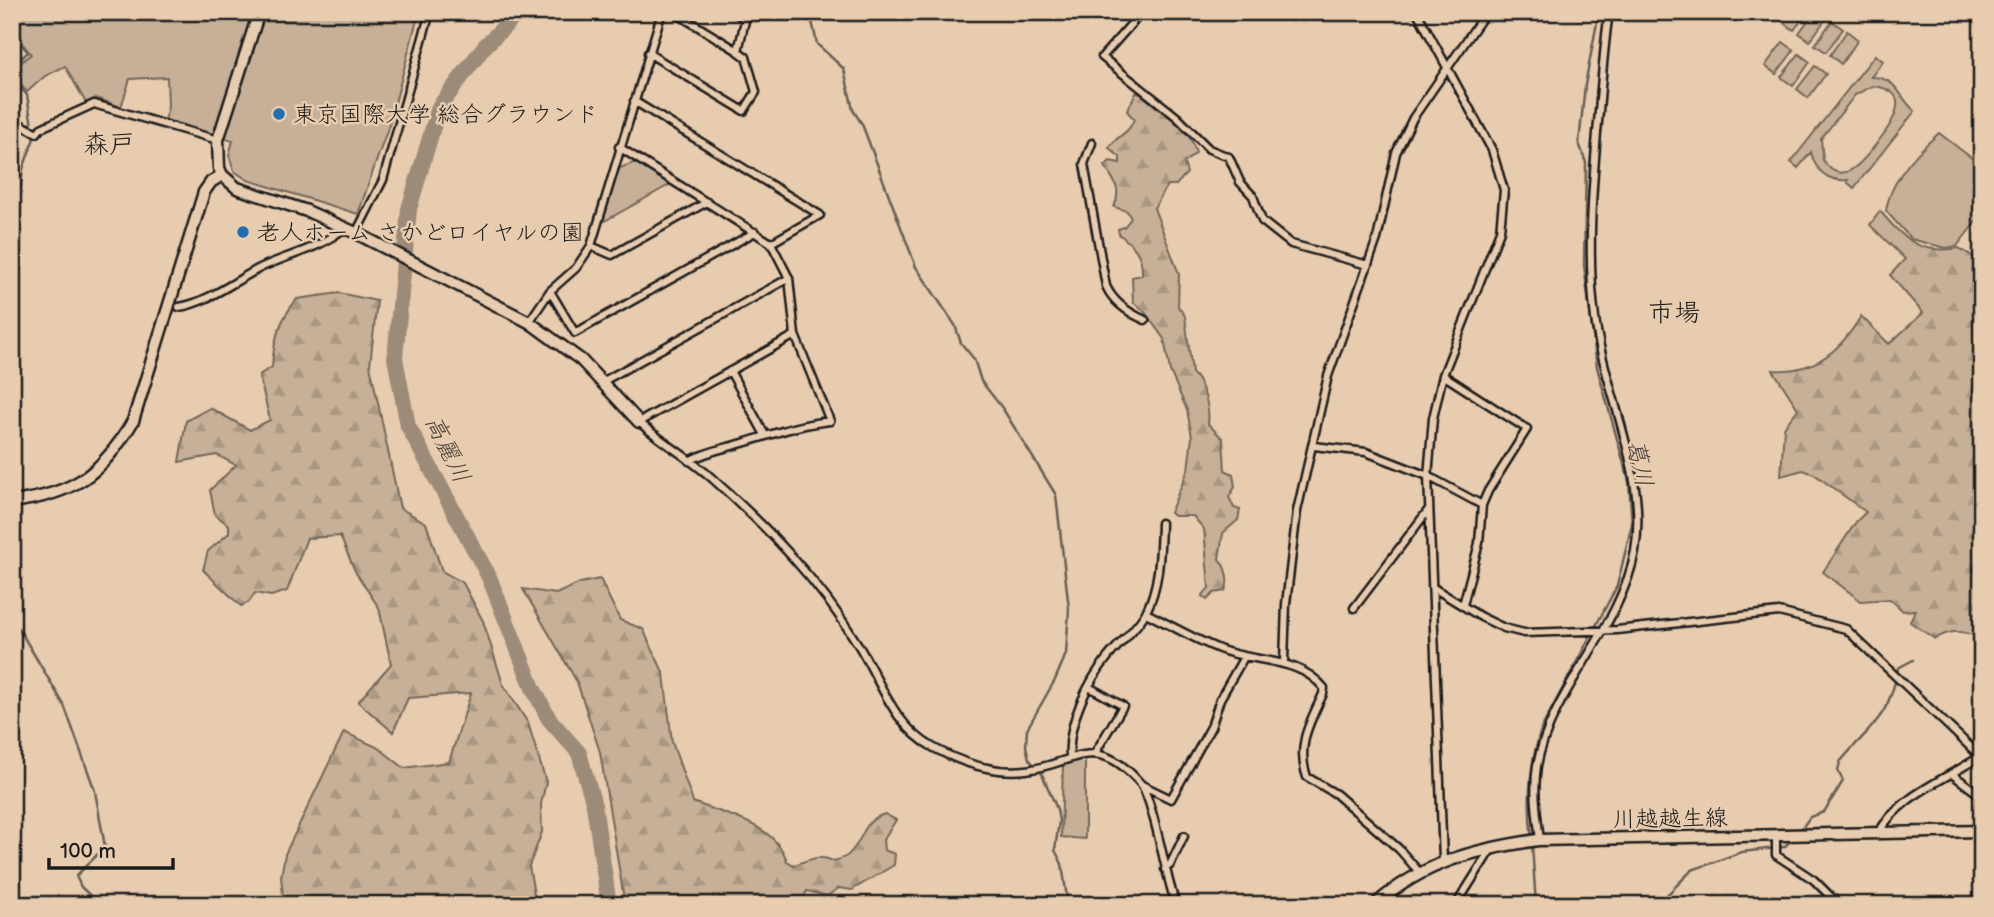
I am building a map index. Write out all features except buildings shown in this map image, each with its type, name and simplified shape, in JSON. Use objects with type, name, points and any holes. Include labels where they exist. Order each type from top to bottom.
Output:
[{"type":"street","points":[[259,12],[218,140],[217,155],[222,175],[237,188],[307,211],[356,233],[516,314],[581,360],[639,422],[713,478],[800,564],[855,639],[890,706],[910,730],[932,747],[969,764],[1012,771],[1038,768],[1070,757],[1095,753],[1112,759],[1142,785],[1171,799],[1211,727],[1220,699],[1244,657]]},
{"type":"street","points":[[356,233],[383,180],[430,12]]},
{"type":"street","points":[[529,322],[550,291],[576,268],[591,246],[662,12]]},
{"type":"street","points":[[648,53],[744,111],[756,92],[746,57],[674,12]]},
{"type":"street","points":[[734,12],[746,15],[738,51]]},
{"type":"street","points":[[1142,12],[1102,57],[1177,117],[1209,149],[1229,157],[1240,182],[1253,196],[1262,221],[1291,244],[1368,265]]},
{"type":"street","points":[[1418,12],[1498,163],[1504,202],[1500,231],[1443,374],[1433,418],[1429,509],[1443,860]]},
{"type":"street","points":[[1284,662],[1286,604],[1297,511],[1328,376],[1343,328],[1368,265],[1402,135],[1486,12]]},
{"type":"street","points":[[1535,841],[1537,767],[1544,740],[1603,631],[1634,554],[1639,519],[1634,478],[1606,378],[1594,316],[1592,200],[1609,12]]},
{"type":"street","points":[[634,101],[820,215],[771,243]]},
{"type":"street","points":[[12,120],[37,133],[41,128],[94,104],[218,140]]},
{"type":"street","points":[[1092,143],[1084,164],[1106,286],[1111,296],[1132,314],[1145,320]]},
{"type":"street","points":[[619,147],[771,243],[789,278],[795,335],[830,421],[801,424],[711,449],[689,461]]},
{"type":"street","points":[[12,502],[39,498],[68,489],[93,474],[116,451],[133,421],[204,192],[211,182],[222,175]]},
{"type":"street","points":[[591,246],[612,255],[708,202]]},
{"type":"street","points":[[179,307],[194,303],[263,267],[303,253],[344,228]]},
{"type":"street","points":[[550,291],[575,333],[755,233]]},
{"type":"street","points":[[602,382],[789,278]]},
{"type":"street","points":[[639,422],[795,335]]},
{"type":"street","points":[[730,371],[765,435]]},
{"type":"street","points":[[1443,374],[1527,429],[1482,505],[1479,542],[1463,606]]},
{"type":"street","points":[[1314,446],[1366,452],[1429,476],[1482,505]]},
{"type":"street","points":[[1354,608],[1429,509]]},
{"type":"street","points":[[1070,757],[1070,740],[1089,687],[1106,659],[1146,613],[1160,564],[1161,523]]},
{"type":"street","points":[[1432,587],[1504,628],[1524,633],[1603,631],[1779,612],[1846,629],[1980,757],[1897,808],[1885,820],[1878,834]]},
{"type":"street","points":[[1146,613],[1217,649],[1244,657],[1284,662],[1318,681],[1324,688],[1304,733],[1303,760],[1307,776],[1336,794],[1399,849],[1420,873]]},
{"type":"street","points":[[1089,687],[1123,706],[1095,753]]},
{"type":"street","points":[[1952,774],[1979,795],[1982,793]]},
{"type":"street","points":[[1142,785],[1176,905]]},
{"type":"street","name":"川越越生線","points":[[1375,905],[1443,860],[1493,847],[1535,841],[1982,831]]},
{"type":"street","points":[[1165,869],[1170,865],[1184,836]]},
{"type":"street","points":[[1776,836],[1776,855],[1814,880],[1839,905]]},
{"type":"street","points":[[1456,905],[1493,847]]},
{"type":"green space","name":"東京国際大学 総合グラウンド","points":[[12,12],[419,12],[390,122],[358,214],[248,180],[234,171],[229,155],[233,141],[165,120],[168,107],[167,77],[130,79],[121,107],[96,98],[86,103],[65,66],[45,76],[27,92],[12,75],[12,70],[31,54],[12,31]]},
{"type":"green space","points":[[1790,12],[1807,12],[1794,30],[1783,22]]},
{"type":"green space","points":[[1814,12],[1827,17],[1810,41],[1799,33]]},
{"type":"green space","points":[[1832,21],[1843,29],[1826,52],[1815,45]]},
{"type":"green space","points":[[1847,31],[1858,40],[1841,64],[1830,55]]},
{"type":"green space","points":[[1783,42],[1794,50],[1776,74],[1765,66]]},
{"type":"green space","points":[[1799,54],[1810,62],[1793,86],[1781,77]]},
{"type":"green space","points":[[1875,55],[1883,61],[1871,77],[1887,80],[1915,111],[1854,188],[1848,180],[1834,179],[1819,170],[1811,152],[1798,168],[1791,162]],"holes":[[[1872,86],[1893,94],[1897,109],[1883,135],[1866,157],[1852,169],[1845,172],[1830,169],[1823,160],[1821,139],[1855,95]]]},
{"type":"green space","points":[[1815,66],[1826,74],[1808,98],[1797,89]]},
{"type":"green space","points":[[1136,93],[1142,94],[1180,126],[1192,142],[1196,153],[1184,163],[1187,173],[1176,185],[1168,185],[1154,208],[1179,274],[1178,306],[1185,316],[1192,373],[1205,397],[1208,424],[1223,439],[1225,470],[1233,474],[1235,487],[1229,497],[1234,508],[1240,510],[1238,520],[1223,533],[1219,559],[1226,575],[1225,591],[1214,593],[1207,600],[1202,596],[1209,588],[1204,529],[1193,516],[1174,516],[1170,513],[1188,470],[1192,437],[1187,410],[1170,371],[1164,339],[1144,311],[1133,302],[1132,277],[1142,275],[1141,261],[1133,247],[1119,234],[1118,229],[1124,227],[1131,218],[1127,211],[1114,207],[1117,190],[1105,166],[1110,161],[1120,163],[1120,157],[1109,148],[1132,124],[1134,119],[1127,111]]},
{"type":"green space","points":[[1939,133],[1982,166],[1982,214],[1957,246],[1946,248],[1911,239],[1886,211],[1899,178]]},
{"type":"green space","points":[[636,162],[671,184],[601,223],[617,169]]},
{"type":"green space","points":[[1880,211],[1913,243],[1933,249],[1959,248],[1982,262],[1982,639],[1958,632],[1935,639],[1910,622],[1915,610],[1903,611],[1890,599],[1861,601],[1823,572],[1856,522],[1866,512],[1814,474],[1803,470],[1781,476],[1784,427],[1798,409],[1773,370],[1802,368],[1825,357],[1845,339],[1861,316],[1889,344],[1923,313],[1890,275],[1905,259],[1870,225]]},
{"type":"green space","points":[[339,293],[377,301],[370,365],[400,508],[426,523],[442,571],[463,583],[483,621],[503,684],[528,723],[546,782],[541,804],[542,832],[529,866],[536,905],[284,905],[281,877],[285,854],[344,732],[379,748],[404,768],[449,762],[471,693],[408,698],[393,732],[358,702],[391,664],[379,608],[355,571],[340,536],[307,538],[287,591],[271,596],[255,593],[249,602],[241,606],[203,570],[208,551],[229,533],[229,525],[215,515],[210,490],[236,465],[217,455],[179,462],[186,421],[210,408],[250,430],[270,420],[259,375],[272,367],[276,339],[286,315],[297,299]]},
{"type":"green space","points":[[600,579],[620,620],[643,629],[664,674],[672,742],[693,802],[761,829],[781,848],[787,861],[794,865],[814,858],[833,861],[846,857],[854,849],[867,826],[885,814],[896,820],[883,840],[884,850],[895,854],[894,865],[852,890],[839,888],[827,896],[807,891],[799,905],[625,905],[600,752],[577,682],[523,589],[556,594],[580,583]]},
{"type":"green space","points":[[1085,757],[1085,839],[1061,837],[1063,764]]},
{"type":"waterway","name":"高麗川","points":[[519,12],[484,47],[439,107],[409,209],[395,358],[408,426],[489,577],[533,688],[549,719],[579,753],[594,805],[609,905]]},
{"type":"waterway","points":[[810,12],[817,44],[844,69],[853,110],[862,124],[916,267],[955,325],[961,343],[974,359],[981,381],[1003,409],[1056,495],[1069,609],[1066,654],[1055,680],[1027,729],[1026,746],[1029,759],[1042,774],[1057,809],[1059,821],[1055,850],[1062,864],[1068,905]]},
{"type":"waterway","name":"葛川","points":[[1532,839],[1530,782],[1542,727],[1617,586],[1632,524],[1629,482],[1597,367],[1584,265],[1586,163],[1579,143],[1585,85],[1599,12]]},
{"type":"waterway","points":[[12,34],[28,52],[12,67]]},
{"type":"waterway","points":[[12,79],[27,95],[34,138],[23,169],[13,247],[17,290],[12,295]]},
{"type":"waterway","points":[[12,623],[19,629],[64,705],[95,791],[105,847],[76,876],[81,887],[100,905]]},
{"type":"waterway","points":[[1799,832],[1810,817],[1824,812],[1843,781],[1838,771],[1840,762],[1884,710],[1890,699],[1898,668],[1913,660]]},
{"type":"waterway","points":[[1657,905],[1692,870],[1742,852],[1784,847],[1795,837]]},
{"type":"waterway","name":"葛川","points":[[1532,845],[1536,905]]},
{"type":"place","name":"東京国際大学 総合グラウンド","points":[[279,114]]},
{"type":"place","name":"老人ホーム さかどロイヤルの園","points":[[243,232]]},
{"type":"district","name":"森戸","points":[[109,144]]},
{"type":"district","name":"市場","points":[[1674,312]]}]
